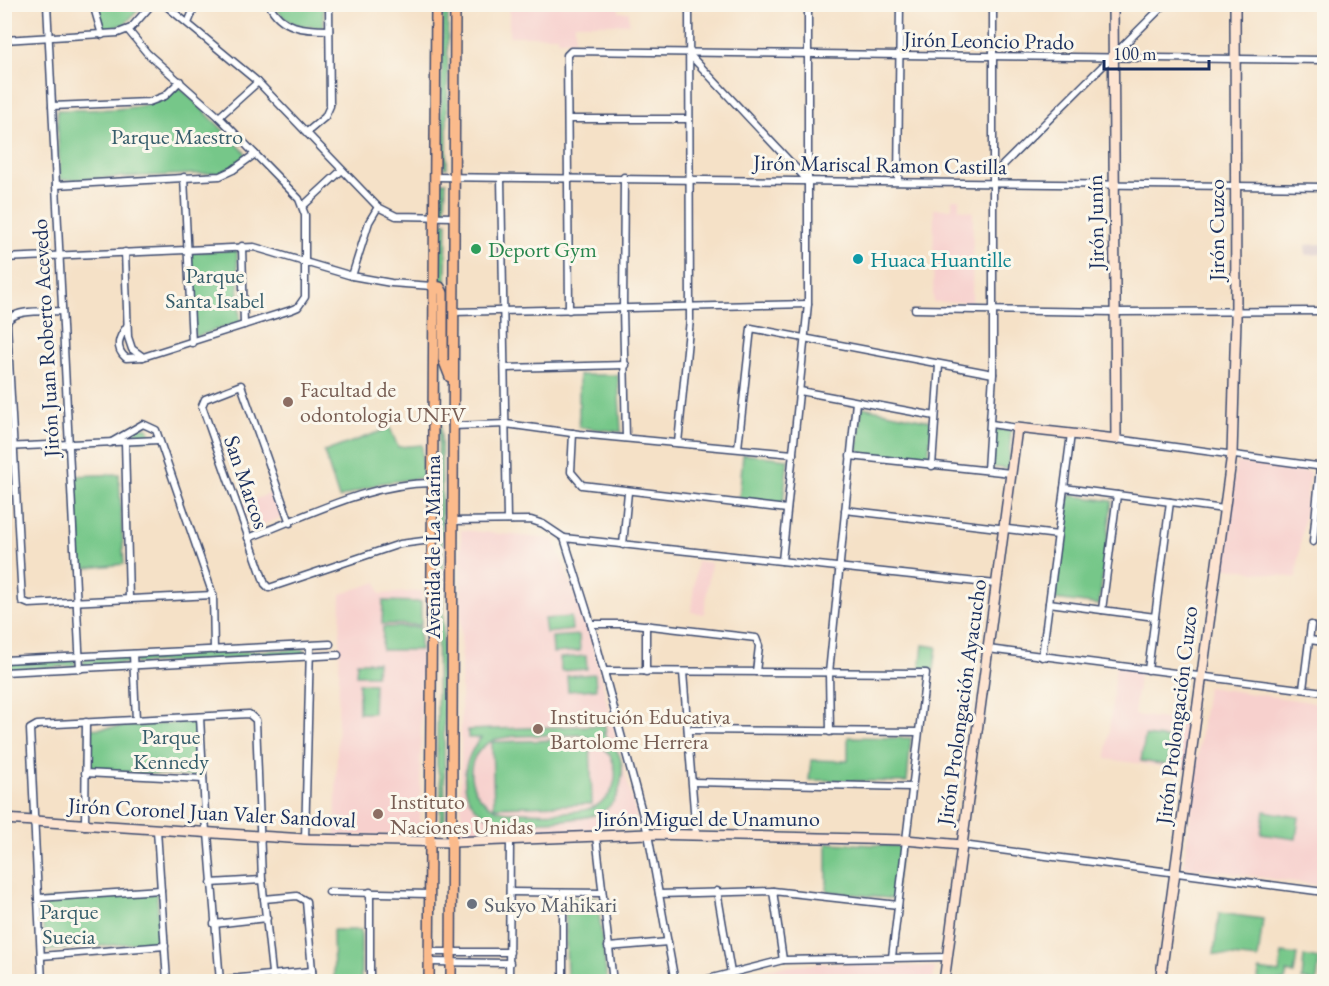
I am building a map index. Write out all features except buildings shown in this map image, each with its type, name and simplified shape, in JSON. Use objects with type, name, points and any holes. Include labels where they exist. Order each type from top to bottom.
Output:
[{"type":"main road","name":"Avenida de La Marina","points":[[429,981],[432,286],[436,4]]},
{"type":"main road","name":"Avenida de La Marina","points":[[451,981],[455,4]]},
{"type":"main road","points":[[432,286],[440,287],[443,293],[443,358],[453,385]]},
{"type":"street","name":"Jirón Juan Roberto Acevedo","points":[[47,4],[80,669]]},
{"type":"street","points":[[93,4],[102,35]]},
{"type":"street","points":[[4,40],[102,35],[128,30],[152,4]]},
{"type":"street","points":[[164,4],[258,82],[378,207],[396,216],[454,217]]},
{"type":"street","points":[[188,23],[196,4]]},
{"type":"street","points":[[269,4],[279,19],[294,27],[329,30]]},
{"type":"street","points":[[306,133],[325,117],[330,106],[329,4]]},
{"type":"street","points":[[678,443],[690,308],[689,4]]},
{"type":"street","points":[[782,561],[808,304],[808,4]]},
{"type":"street","points":[[898,181],[900,4]]},
{"type":"street","points":[[987,470],[993,374],[993,4]]},
{"type":"street","name":"Jirón Junín","points":[[1113,4],[1116,439]]},
{"type":"street","points":[[994,174],[1165,4]]},
{"type":"street","name":"Jirón Cuzco","points":[[1232,454],[1236,310],[1235,4]]},
{"type":"street","points":[[127,326],[118,340],[120,350],[126,358],[143,357],[298,307],[306,290],[303,206],[255,153],[219,117],[153,58],[128,30]]},
{"type":"street","name":"Jirón Leoncio Prado","points":[[568,119],[569,53],[1324,60]]},
{"type":"street","points":[[689,54],[808,181]]},
{"type":"street","points":[[52,106],[149,102],[165,96],[180,81]]},
{"type":"street","points":[[219,117],[258,82]]},
{"type":"street","points":[[569,310],[568,119],[689,119]]},
{"type":"street","points":[[56,185],[227,174],[255,153]]},
{"type":"street","points":[[303,206],[342,171]]},
{"type":"street","points":[[184,177],[192,343]]},
{"type":"street","name":"Jirón Mariscal Ramon Castilla","points":[[434,177],[624,177],[1114,186],[1324,187]]},
{"type":"street","points":[[624,177],[623,309],[626,438]]},
{"type":"street","points":[[501,178],[507,520]]},
{"type":"street","points":[[352,276],[369,222],[378,207]]},
{"type":"street","points":[[242,246],[244,325]]},
{"type":"street","points":[[4,258],[242,246],[254,247],[352,276],[391,283],[432,286]]},
{"type":"street","points":[[125,252],[127,326],[132,350],[143,357]]},
{"type":"street","points":[[452,312],[808,304]]},
{"type":"street","points":[[915,309],[1115,312],[1324,311]]},
{"type":"street","points":[[61,311],[16,314],[9,319],[20,598],[24,603],[29,604],[213,595]]},
{"type":"street","points":[[738,448],[751,328],[993,374]]},
{"type":"street","points":[[505,368],[626,365]]},
{"type":"street","points":[[932,466],[939,365]]},
{"type":"street","name":"San Marcos","points":[[290,523],[241,385],[205,399],[202,406],[265,584],[273,588],[400,544],[431,540]]},
{"type":"street","points":[[800,391],[934,416]]},
{"type":"street","points":[[830,732],[829,673],[856,402]]},
{"type":"street","points":[[110,443],[143,424],[153,427],[213,595],[214,650]]},
{"type":"street","points":[[452,426],[506,424],[573,433],[793,454]]},
{"type":"street","points":[[991,424],[1322,467],[1313,542]]},
{"type":"street","name":"Jirón Prolongación Ayacucho","points":[[944,981],[1017,428]]},
{"type":"street","points":[[573,433],[570,462],[575,480],[592,488],[787,509]]},
{"type":"street","points":[[1042,657],[1071,434]]},
{"type":"street","points":[[4,447],[159,441]]},
{"type":"street","points":[[125,442],[129,598]]},
{"type":"street","name":"Jirón Prolongación Cuzco","points":[[1160,981],[1232,454]]},
{"type":"street","points":[[850,456],[1011,473]]},
{"type":"street","points":[[248,538],[391,486],[432,483]]},
{"type":"street","points":[[1064,488],[1224,509]]},
{"type":"street","points":[[623,545],[628,492]]},
{"type":"street","points":[[1102,610],[1118,495]]},
{"type":"street","points":[[1148,670],[1170,502]]},
{"type":"street","points":[[845,510],[1058,535]]},
{"type":"street","points":[[452,521],[507,520],[543,524],[564,538],[996,584]]},
{"type":"street","points":[[564,538],[591,624],[648,834],[675,981]]},
{"type":"street","points":[[1049,603],[1155,617]]},
{"type":"street","points":[[591,624],[646,626],[756,638],[759,646],[756,672]]},
{"type":"street","points":[[1303,689],[1311,625]]},
{"type":"street","points":[[646,626],[646,672]]},
{"type":"street","points":[[1310,640],[1324,642]]},
{"type":"street","points":[[4,660],[330,644]]},
{"type":"street","points":[[305,839],[310,646]]},
{"type":"street","points":[[988,649],[1324,692]]},
{"type":"street","points":[[133,654],[135,720]]},
{"type":"street","points":[[4,672],[133,668],[338,655]]},
{"type":"street","points":[[604,671],[923,672],[927,676],[911,787],[892,957]]},
{"type":"street","points":[[683,672],[696,836]]},
{"type":"street","points":[[42,981],[28,732],[37,725],[249,714],[255,718],[259,837],[272,978]]},
{"type":"street","points":[[200,717],[220,981],[272,978],[312,971]]},
{"type":"street","points":[[84,826],[86,722]]},
{"type":"street","points":[[688,730],[918,732]]},
{"type":"street","points":[[85,773],[203,779]]},
{"type":"street","points":[[693,782],[911,787]]},
{"type":"street","name":"Jirón Coronel Juan Valer Sandoval","points":[[4,819],[259,837],[453,842]]},
{"type":"street","points":[[156,830],[167,981]]},
{"type":"street","name":"Jirón Miguel de Unamuno","points":[[453,842],[648,834],[905,840],[962,845]]},
{"type":"street","points":[[596,836],[613,981]]},
{"type":"street","points":[[509,981],[510,840]]},
{"type":"street","points":[[962,845],[1324,892]]},
{"type":"street","points":[[211,884],[262,880]]},
{"type":"street","points":[[38,898],[160,890]]},
{"type":"street","points":[[717,891],[730,973]]},
{"type":"street","points":[[659,894],[772,891],[898,905]]},
{"type":"street","points":[[772,891],[783,960]]},
{"type":"street","points":[[329,892],[429,894]]},
{"type":"street","points":[[370,892],[370,981]]},
{"type":"street","points":[[510,892],[602,893]]},
{"type":"street","points":[[562,893],[563,981]]},
{"type":"street","points":[[264,899],[297,896],[306,901],[313,981]]},
{"type":"street","points":[[214,924],[267,918]]},
{"type":"street","points":[[608,947],[668,942]]},
{"type":"street","points":[[41,956],[165,946]]},
{"type":"street","points":[[429,957],[510,952]]},
{"type":"street","points":[[451,957],[510,963]]},
{"type":"street","points":[[696,981],[783,960],[947,957]]},
{"type":"shaded area","points":[[509,5],[619,5],[619,12],[629,12],[629,24],[575,24],[575,40],[558,40],[557,36],[509,36]]},
{"type":"shaded area","points":[[952,199],[959,199],[959,209],[973,212],[972,302],[933,302],[934,209],[952,209]]},
{"type":"shaded area","points":[[1324,244],[1324,254],[1306,255],[1305,245]]},
{"type":"shaded area","points":[[1236,462],[1310,472],[1296,578],[1222,567]]},
{"type":"shaded area","points":[[274,492],[283,517],[251,529],[242,504]]},
{"type":"shaded area","name":"Institución Educativa Bartolome Herrera","points":[[461,530],[554,539],[589,632],[639,827],[461,836]]},
{"type":"shaded area","points":[[697,561],[711,563],[704,614],[691,612]]},
{"type":"shaded area","points":[[377,582],[380,594],[422,591],[420,831],[416,834],[335,836],[341,594]]},
{"type":"shaded area","points":[[1116,665],[1140,668],[1134,715],[1190,722],[1186,770],[1106,759]]},
{"type":"shaded area","points":[[1207,687],[1324,704],[1324,886],[1183,867]]},
{"type":"shaded area","points":[[824,963],[935,967],[933,981],[715,981],[778,967]]},
{"type":"green space","points":[[96,5],[143,5],[125,24],[103,30]]},
{"type":"green space","points":[[275,5],[323,5],[324,27],[295,24],[284,17]]},
{"type":"green space","points":[[443,5],[448,5],[447,168],[444,168],[441,108]]},
{"type":"green space","name":"Parque Maestro","points":[[177,88],[181,88],[245,152],[245,156],[232,167],[219,173],[60,180],[57,110],[136,107],[165,97]]},
{"type":"green space","points":[[441,182],[446,182],[445,212],[441,211]]},
{"type":"green space","points":[[441,223],[447,223],[446,283],[440,283]]},
{"type":"green space","name":"Parque Santa Isabel","points":[[237,250],[240,322],[195,337],[191,252]]},
{"type":"green space","points":[[439,295],[445,830],[440,828],[441,786],[437,765]]},
{"type":"green space","points":[[579,375],[618,375],[621,432],[579,427]]},
{"type":"green space","points":[[862,407],[930,421],[932,425],[928,459],[857,455]]},
{"type":"green space","points":[[140,427],[148,428],[153,439],[121,441]]},
{"type":"green space","points":[[390,428],[398,447],[422,445],[423,478],[381,483],[339,498],[324,452]]},
{"type":"green space","points":[[995,429],[1011,430],[1008,469],[992,467]]},
{"type":"green space","points":[[743,454],[788,459],[783,504],[739,499]]},
{"type":"green space","points":[[119,474],[124,564],[79,569],[73,476]]},
{"type":"green space","points":[[1069,495],[1112,501],[1099,605],[1055,599]]},
{"type":"green space","points":[[383,601],[421,602],[421,625],[382,624]]},
{"type":"green space","points":[[571,617],[572,630],[546,633],[544,619]]},
{"type":"green space","points":[[383,627],[420,627],[420,650],[382,650]]},
{"type":"green space","points":[[579,635],[580,651],[553,653],[552,637]]},
{"type":"green space","points":[[923,645],[937,647],[934,670],[920,668]]},
{"type":"green space","points":[[304,649],[306,655],[135,664],[137,656]]},
{"type":"green space","points":[[128,656],[130,663],[83,665],[84,659]]},
{"type":"green space","points":[[586,656],[587,669],[561,671],[560,658]]},
{"type":"green space","points":[[74,659],[76,664],[73,666],[5,670],[5,662]]},
{"type":"green space","points":[[357,662],[377,662],[376,675],[356,675]]},
{"type":"green space","points":[[595,674],[596,689],[568,691],[567,676]]},
{"type":"green space","points":[[359,683],[374,684],[373,713],[359,713]]},
{"type":"green space","name":"Parque Kennedy","points":[[195,722],[198,774],[195,777],[88,769],[88,729]]},
{"type":"green space","points":[[605,725],[606,733],[603,733],[616,749],[621,761],[622,774],[617,795],[602,812],[580,818],[530,822],[492,818],[480,812],[467,793],[465,770],[468,759],[481,738],[468,738],[468,730]],"holes":[[[580,735],[593,740],[610,756],[615,777],[613,788],[606,798],[589,809],[557,812],[501,810],[489,805],[479,796],[473,786],[471,774],[473,762],[479,751],[490,742],[508,737]]]},
{"type":"green space","points":[[1145,736],[1171,739],[1168,765],[1141,761]]},
{"type":"green space","points":[[848,737],[911,738],[907,782],[809,780],[811,760],[848,761]]},
{"type":"green space","points":[[590,739],[592,804],[494,807],[492,742]]},
{"type":"green space","points":[[1264,811],[1299,817],[1296,839],[1261,834]]},
{"type":"green space","points":[[827,843],[901,846],[894,899],[827,891]]},
{"type":"green space","name":"Parque Suecia","points":[[157,893],[160,941],[44,951],[42,901]]},
{"type":"green space","points":[[597,897],[607,981],[567,981],[565,898]]},
{"type":"green space","points":[[1219,913],[1263,919],[1258,959],[1214,954]]},
{"type":"green space","points":[[333,930],[361,930],[361,981],[334,981]]},
{"type":"green space","points":[[1282,953],[1297,955],[1294,974],[1287,972],[1285,981],[1258,981],[1259,970],[1279,973]]},
{"type":"green space","points":[[1304,956],[1319,959],[1317,981],[1302,980]]},
{"type":"place","name":"Deport Gym","points":[[476,249]]},
{"type":"place","name":"Huaca Huantille","points":[[858,259]]},
{"type":"place","name":"Facultad de odontologia UNFV","points":[[288,402]]},
{"type":"place","name":"Institución Educativa Bartolome Herrera","points":[[538,729]]},
{"type":"place","name":"Instituto Naciones Unidas","points":[[378,814]]},
{"type":"place","name":"Sukyo Mahikari","points":[[472,904]]}]
